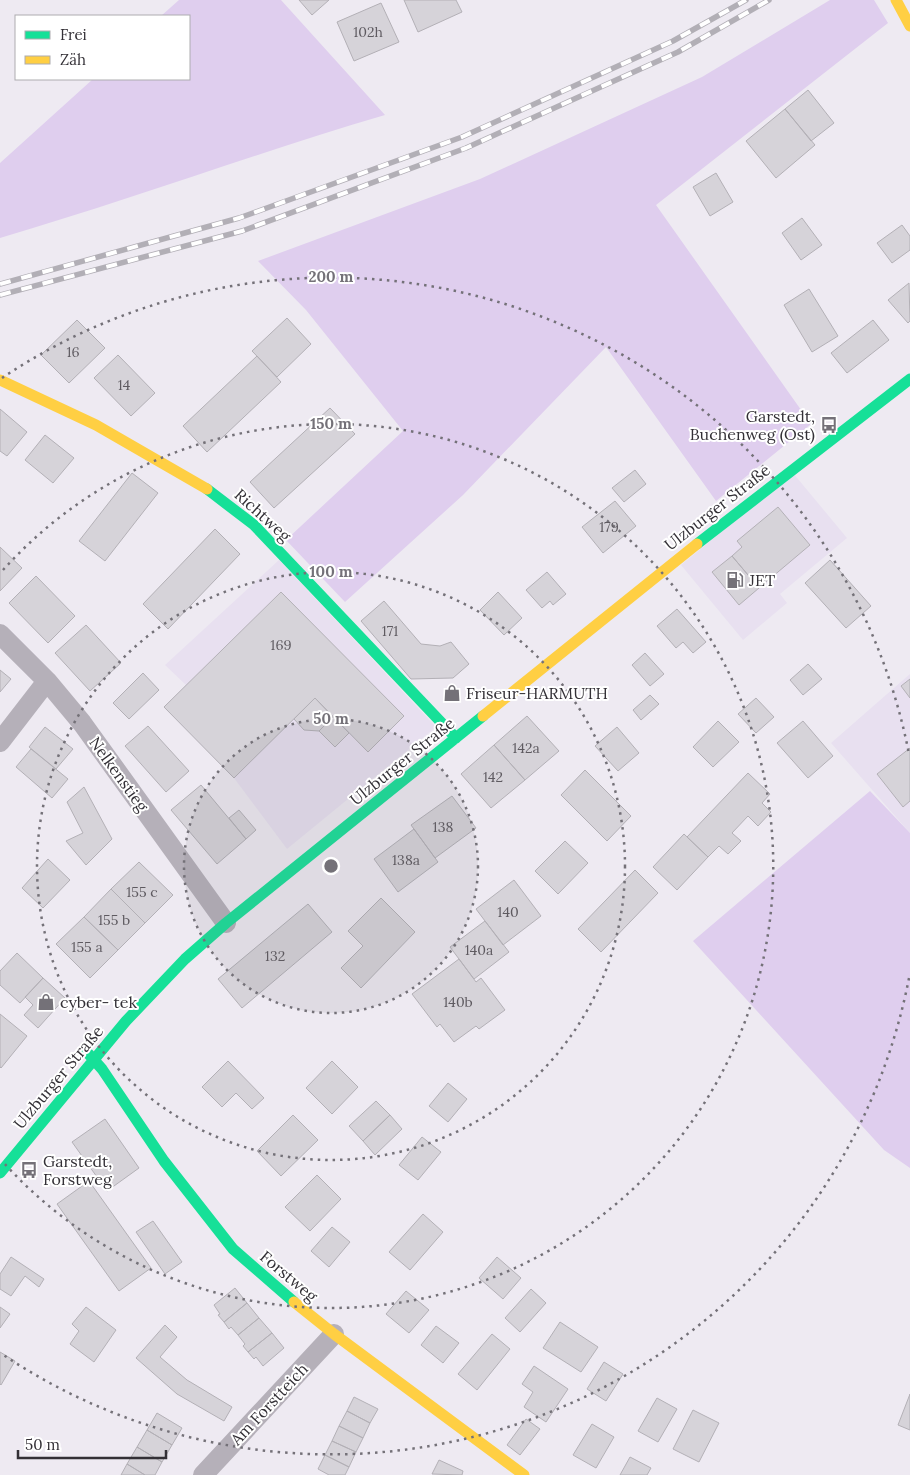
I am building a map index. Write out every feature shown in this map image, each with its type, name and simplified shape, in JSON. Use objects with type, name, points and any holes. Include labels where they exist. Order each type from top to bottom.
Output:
[{"type":"street","points":[[896,0],[910,26]]},
{"type":"street","name":"Ulzburger Straße","points":[[0,1173],[132,1014],[185,959],[226,923],[714,529],[838,432],[910,379]]},
{"type":"street","name":"Richtweg","points":[[0,380],[96,425],[213,492],[254,525],[456,738]]},
{"type":"street","name":"Nelkenstieg","points":[[0,634],[47,681],[103,752],[226,923]]},
{"type":"street","points":[[0,742],[47,681]]},
{"type":"street","name":"Forstweg","points":[[85,1050],[95,1060],[164,1161],[233,1249],[276,1288],[334,1334],[524,1475]]},
{"type":"street","name":"Am Forstteich","points":[[203,1475],[334,1334]]},
{"type":"shaded area","points":[[179,0],[281,0],[385,115],[0,238],[0,163],[92,80],[190,80],[190,15],[162,15]]},
{"type":"shaded area","points":[[830,0],[874,0],[888,23],[656,205],[811,424],[716,501],[606,347],[463,495],[345,602],[286,540],[403,431],[306,310],[258,261],[480,179],[702,77]]},
{"type":"shaded area","points":[[793,473],[847,538],[780,594],[787,603],[743,640],[681,565]]},
{"type":"shaded area","points":[[279,560],[436,727],[287,849],[234,778],[164,707],[186,685],[165,665]]},
{"type":"shaded area","points":[[910,674],[910,833],[831,743]]},
{"type":"shaded area","points":[[870,791],[910,833],[910,1168],[884,1150],[693,941]]},
{"type":"building","points":[[299,0],[329,0],[312,15]]},
{"type":"building","points":[[404,0],[456,0],[462,12],[418,32]]},
{"type":"building","points":[[381,3],[399,42],[354,61],[337,22]]},
{"type":"building","points":[[808,90],[834,123],[811,141],[785,109]]},
{"type":"building","points":[[785,109],[815,145],[776,178],[746,141]]},
{"type":"building","points":[[716,173],[733,202],[710,216],[693,187]]},
{"type":"building","points":[[802,218],[822,245],[801,260],[782,233]]},
{"type":"building","points":[[902,225],[910,236],[910,250],[892,263],[877,243]]},
{"type":"building","points":[[909,283],[910,321],[908,323],[888,300]]},
{"type":"building","points":[[809,289],[838,336],[812,352],[784,305]]},
{"type":"building","points":[[287,318],[311,344],[277,377],[252,351]]},
{"type":"building","points":[[77,320],[105,348],[69,383],[41,355]]},
{"type":"building","points":[[873,320],[889,340],[847,373],[831,353]]},
{"type":"building","points":[[118,355],[155,393],[131,416],[94,378]]},
{"type":"building","points":[[257,356],[281,382],[207,452],[183,426]]},
{"type":"building","points":[[330,408],[355,434],[274,508],[250,482]]},
{"type":"building","points":[[0,409],[27,432],[7,456],[0,451]]},
{"type":"building","points":[[45,435],[74,458],[53,483],[25,460]]},
{"type":"building","points":[[635,470],[646,484],[624,502],[612,488]]},
{"type":"building","points":[[132,473],[158,493],[105,561],[79,541]]},
{"type":"building","points":[[615,501],[636,526],[603,553],[582,527]]},
{"type":"building","points":[[778,507],[810,545],[759,588],[732,556],[742,547],[737,541]]},
{"type":"building","points":[[215,529],[240,554],[168,629],[143,604]]},
{"type":"building","points":[[0,547],[22,568],[0,591]]},
{"type":"building","name":"JET","points":[[732,556],[759,588],[739,605],[712,572]]},
{"type":"building","points":[[830,560],[871,606],[846,628],[805,583]]},
{"type":"building","points":[[547,572],[566,594],[553,605],[550,601],[542,608],[526,590]]},
{"type":"building","points":[[36,576],[75,616],[48,643],[9,603]]},
{"type":"building","points":[[281,592],[404,716],[368,752],[315,698],[234,778],[164,707]]},
{"type":"building","points":[[498,592],[522,618],[504,635],[480,610]]},
{"type":"building","points":[[384,601],[421,644],[440,646],[451,642],[469,664],[453,678],[411,679],[361,621]]},
{"type":"building","points":[[677,609],[706,642],[693,653],[683,642],[676,648],[657,626]]},
{"type":"building","points":[[86,625],[121,663],[90,691],[55,653]]},
{"type":"building","points":[[645,653],[664,674],[650,686],[632,665]]},
{"type":"building","points":[[808,664],[822,679],[803,695],[790,680]]},
{"type":"building","points":[[0,670],[11,679],[0,692]]},
{"type":"building","points":[[143,673],[159,690],[129,719],[113,703]]},
{"type":"building","points":[[910,679],[910,698],[901,686]]},
{"type":"building","points":[[650,695],[659,704],[641,720],[633,710]]},
{"type":"building","points":[[315,698],[333,717],[319,731],[304,730],[294,719]]},
{"type":"building","points":[[756,698],[774,717],[756,733],[738,714]]},
{"type":"building","points":[[527,716],[559,751],[525,780],[494,745]]},
{"type":"building","points":[[333,717],[349,733],[335,747],[319,731]]},
{"type":"building","points":[[718,721],[739,742],[713,767],[693,747]]},
{"type":"building","points":[[803,721],[833,756],[808,778],[777,743]]},
{"type":"building","points":[[148,726],[189,771],[166,792],[125,746]]},
{"type":"building","points":[[45,727],[73,749],[56,769],[29,747]]},
{"type":"building","points":[[617,727],[639,753],[618,771],[595,746]]},
{"type":"building","points":[[494,745],[525,780],[491,808],[461,774]]},
{"type":"building","points":[[910,748],[910,801],[903,807],[877,774]]},
{"type":"building","points":[[31,749],[68,779],[52,798],[16,767]]},
{"type":"building","points":[[585,770],[631,816],[607,841],[561,795]]},
{"type":"building","points":[[748,773],[770,794],[762,803],[771,812],[758,826],[748,816],[732,833],[741,841],[728,854],[719,846],[708,857],[687,837]]},
{"type":"building","points":[[201,785],[246,839],[217,864],[171,810]]},
{"type":"building","points":[[84,787],[112,839],[86,865],[66,841],[83,833],[67,802]]},
{"type":"building","points":[[452,796],[476,828],[435,858],[411,825]]},
{"type":"building","points":[[239,810],[256,830],[246,839],[229,818]]},
{"type":"building","points":[[414,829],[438,862],[398,892],[374,859]]},
{"type":"building","points":[[684,834],[708,857],[677,890],[653,867]]},
{"type":"building","points":[[565,841],[588,863],[558,894],[535,871]]},
{"type":"building","points":[[48,859],[70,880],[43,908],[22,888]]},
{"type":"building","points":[[139,862],[173,895],[145,923],[111,889]]},
{"type":"building","points":[[635,870],[658,893],[601,952],[578,929]]},
{"type":"building","points":[[514,880],[541,916],[503,945],[476,909]]},
{"type":"building","points":[[111,889],[145,923],[118,950],[84,917]]},
{"type":"building","points":[[381,898],[415,932],[361,988],[341,968],[363,946],[348,931]]},
{"type":"building","points":[[308,904],[332,932],[242,1008],[218,979]]},
{"type":"building","points":[[84,917],[118,950],[90,978],[56,944]]},
{"type":"building","points":[[485,921],[509,952],[474,979],[450,947]]},
{"type":"building","points":[[17,953],[43,978],[20,1003],[0,985],[0,971]]},
{"type":"building","points":[[459,959],[476,982],[481,978],[505,1010],[479,1029],[476,1026],[454,1042],[440,1024],[437,1027],[412,994]]},
{"type":"building","name":"cyber- tek","points":[[43,978],[65,998],[38,1028],[24,1015],[33,1005],[25,997]]},
{"type":"building","points":[[0,1014],[27,1036],[1,1068],[0,1067]]},
{"type":"building","points":[[228,1061],[264,1098],[252,1109],[236,1093],[222,1107],[202,1087]]},
{"type":"building","points":[[332,1061],[358,1087],[332,1114],[306,1088]]},
{"type":"building","points":[[448,1083],[467,1099],[448,1122],[429,1106]]},
{"type":"building","points":[[376,1101],[390,1115],[363,1141],[349,1126]]},
{"type":"building","points":[[293,1115],[318,1140],[281,1176],[257,1151]]},
{"type":"building","points":[[390,1115],[402,1129],[375,1155],[363,1141]]},
{"type":"building","points":[[105,1119],[139,1168],[107,1191],[72,1142]]},
{"type":"building","points":[[422,1137],[441,1152],[418,1180],[399,1165]]},
{"type":"building","points":[[317,1175],[341,1199],[310,1231],[285,1207]]},
{"type":"building","points":[[89,1181],[151,1268],[119,1291],[57,1204]]},
{"type":"building","points":[[423,1214],[443,1232],[410,1270],[389,1252]]},
{"type":"building","points":[[153,1221],[182,1262],[165,1274],[136,1232]]},
{"type":"building","points":[[332,1227],[350,1242],[329,1267],[311,1251]]},
{"type":"building","points":[[11,1257],[44,1279],[39,1287],[25,1276],[11,1296],[0,1289],[0,1274]]},
{"type":"building","points":[[497,1257],[521,1278],[503,1299],[479,1278]]},
{"type":"building","points":[[235,1288],[247,1303],[224,1322],[218,1315],[220,1314],[214,1305]]},
{"type":"building","points":[[531,1289],[546,1303],[520,1332],[505,1318]]},
{"type":"building","points":[[406,1291],[429,1310],[409,1333],[386,1314]]},
{"type":"building","points":[[247,1303],[259,1318],[238,1335],[231,1327],[229,1329],[224,1322]]},
{"type":"building","points":[[0,1307],[10,1314],[0,1328]]},
{"type":"building","points":[[86,1307],[116,1330],[94,1362],[70,1344],[79,1331],[72,1324]]},
{"type":"building","points":[[259,1318],[272,1333],[248,1352],[238,1335]]},
{"type":"building","points":[[560,1322],[598,1347],[581,1372],[543,1348]]},
{"type":"building","points":[[165,1325],[177,1337],[160,1357],[187,1380],[232,1407],[224,1421],[177,1394],[136,1358]]},
{"type":"building","points":[[436,1326],[459,1343],[443,1363],[421,1345]]},
{"type":"building","points":[[272,1333],[284,1348],[263,1366],[256,1357],[254,1359],[248,1352]]},
{"type":"building","points":[[492,1334],[510,1349],[477,1390],[458,1374]]},
{"type":"building","points":[[0,1352],[15,1361],[1,1385],[0,1384]]},
{"type":"building","points":[[604,1362],[623,1374],[606,1401],[587,1389]]},
{"type":"building","points":[[534,1366],[568,1389],[546,1422],[524,1407],[533,1392],[522,1384]]},
{"type":"building","points":[[910,1394],[910,1430],[898,1425]]},
{"type":"building","points":[[354,1397],[378,1409],[370,1423],[347,1411]]},
{"type":"building","points":[[657,1398],[677,1409],[658,1442],[638,1431]]},
{"type":"building","points":[[693,1410],[719,1423],[699,1462],[673,1449]]},
{"type":"building","points":[[347,1411],[370,1423],[363,1438],[339,1426]]},
{"type":"building","points":[[157,1413],[182,1428],[172,1445],[147,1430]]},
{"type":"building","points":[[526,1419],[540,1429],[520,1455],[507,1445]]},
{"type":"building","points":[[592,1424],[614,1437],[596,1468],[573,1455]]},
{"type":"building","points":[[339,1426],[363,1438],[356,1452],[332,1441]]},
{"type":"building","points":[[147,1430],[172,1445],[162,1462],[137,1447]]},
{"type":"building","points":[[332,1441],[356,1452],[349,1467],[325,1455]]},
{"type":"building","points":[[137,1447],[162,1462],[155,1475],[145,1475],[127,1464]]},
{"type":"building","points":[[325,1455],[349,1467],[345,1475],[329,1475],[318,1469]]},
{"type":"building","points":[[630,1457],[651,1468],[647,1475],[620,1475]]},
{"type":"building","points":[[439,1460],[463,1471],[462,1475],[432,1474]]},
{"type":"building","points":[[127,1464],[145,1475],[121,1475]]},
{"type":"railway","points":[[0,284],[239,218],[462,137],[673,41],[746,0]]},
{"type":"railway","points":[[0,295],[242,231],[466,148],[678,52],[769,0]]},
{"type":"traffic: fast","points":[[697,544],[910,379]]},
{"type":"traffic: fast","points":[[207,489],[254,525],[456,738]]},
{"type":"traffic: fast","points":[[0,1173],[126,1021],[185,959],[226,923],[483,716]]},
{"type":"traffic: fast","points":[[85,1050],[102,1069],[164,1161],[233,1249],[294,1302]]},
{"type":"traffic: slow","points":[[896,0],[910,26]]},
{"type":"traffic: slow","points":[[0,380],[96,425],[207,489]]},
{"type":"traffic: slow","points":[[483,716],[697,544]]},
{"type":"traffic: slow","points":[[294,1302],[334,1334],[524,1475]]},
{"type":"place","name":"Garstedt, Buchenweg (Ost)","points":[[829,425]]},
{"type":"place","name":"JET","points":[[735,580]]},
{"type":"place","name":"Friseur-HARMUTH","points":[[452,693]]},
{"type":"place","name":"cyber- tek","points":[[46,1002]]},
{"type":"place","name":"Garstedt, Forstweg","points":[[29,1170]]}]
